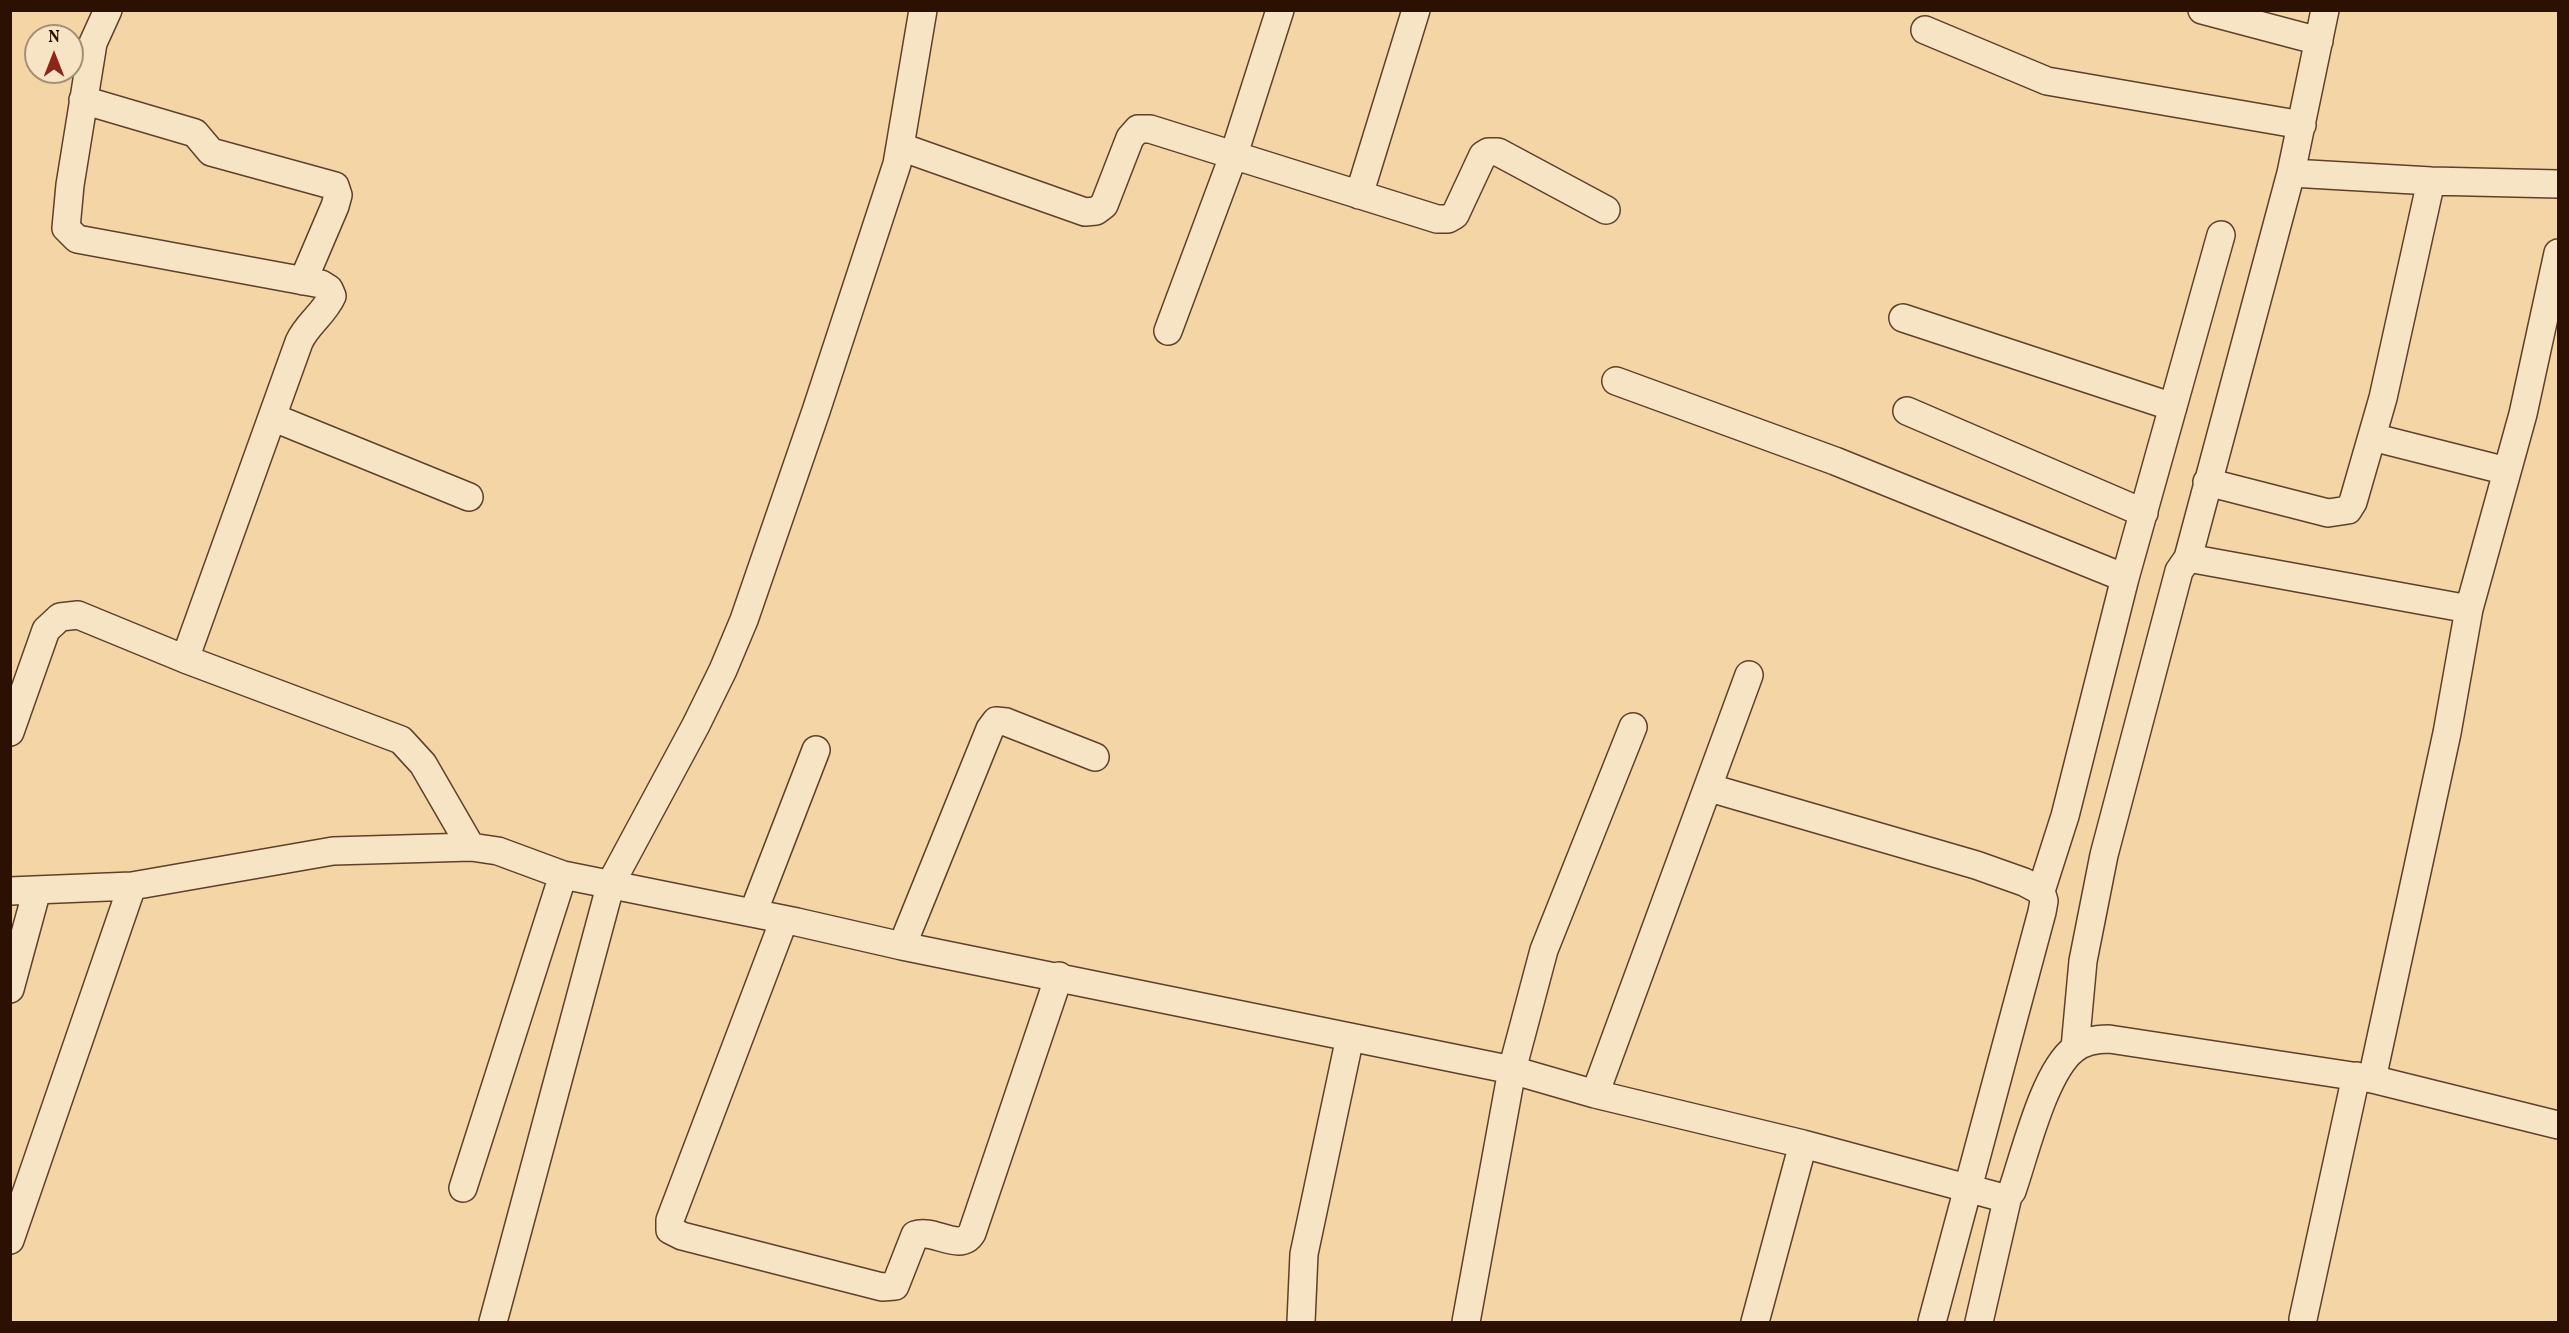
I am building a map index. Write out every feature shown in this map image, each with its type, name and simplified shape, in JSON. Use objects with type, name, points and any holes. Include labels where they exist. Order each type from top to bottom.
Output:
[{"type":"street","points":[[108,10],[93,43],[66,228],[77,239],[321,284],[329,289],[332,296],[328,304],[304,331],[185,659]]},
{"type":"street","points":[[493,1323],[611,883],[696,725],[744,620],[816,411],[901,147],[924,10]]},
{"type":"street","points":[[1168,331],[1234,154],[1280,10]]},
{"type":"street","points":[[1359,195],[1416,10]]},
{"type":"street","points":[[2202,10],[2319,41]]},
{"type":"street","points":[[10,891],[132,886],[333,851],[471,847],[498,851],[563,874],[902,946],[1059,976],[1512,1070],[1595,1094],[1803,1144],[1991,1194],[2012,1191],[2048,1087],[2074,1048],[2082,962],[2104,855],[2179,571],[2188,558],[2291,173],[2325,10]]},
{"type":"street","points":[[1924,30],[2047,81],[2302,124]]},
{"type":"street","points":[[83,100],[195,133],[210,152],[334,186],[338,195],[335,206],[303,281]]},
{"type":"street","points":[[901,147],[1085,212],[1096,211],[1104,205],[1130,138],[1138,129],[1150,129],[1234,154],[1437,219],[1448,219],[1455,215],[1483,155],[1488,152],[1498,152],[1606,210]]},
{"type":"street","points":[[2291,173],[2431,181],[2559,184]]},
{"type":"street","points":[[2207,482],[2328,513],[2348,510],[2354,502],[2383,398],[2431,181]]},
{"type":"street","points":[[1979,1323],[1991,1194],[2044,901],[2041,891],[2065,816],[2125,578],[2221,235]]},
{"type":"street","points":[[2303,1319],[2447,733],[2469,609],[2523,414],[2559,253]]},
{"type":"street","points":[[1903,318],[2173,407]]},
{"type":"street","points":[[1616,381],[1835,461],[2125,578]]},
{"type":"street","points":[[1907,411],[2144,513]]},
{"type":"street","points":[[272,417],[469,497]]},
{"type":"street","points":[[2372,437],[2507,471]]},
{"type":"street","points":[[2188,558],[2469,609]]},
{"type":"street","points":[[10,732],[46,630],[60,617],[78,615],[185,659],[401,740],[423,764],[471,847]]},
{"type":"street","points":[[1595,1094],[1710,788],[1749,675]]},
{"type":"street","points":[[902,946],[990,729],[996,721],[1006,722],[1095,757]]},
{"type":"street","points":[[1466,1323],[1512,1070],[1544,950],[1633,727]]},
{"type":"street","points":[[753,913],[816,750]]},
{"type":"street","points":[[1710,788],[1976,865],[2024,882],[2041,891]]},
{"type":"street","points":[[463,1188],[563,874]]},
{"type":"street","points":[[10,1240],[132,886]]},
{"type":"street","points":[[10,988],[37,890]]},
{"type":"street","points":[[784,920],[670,1220],[670,1230],[682,1236],[882,1287],[895,1286],[915,1235],[928,1233],[961,1242],[968,1239],[972,1233],[1059,976]]},
{"type":"street","points":[[1301,1323],[1301,1274],[1304,1254],[1350,1037]]},
{"type":"street","points":[[2074,1048],[2096,1040],[2109,1039],[2364,1078],[2559,1125]]},
{"type":"street","points":[[1755,1323],[1803,1144]]},
{"type":"street","points":[[1932,1323],[1991,1194]]}]
